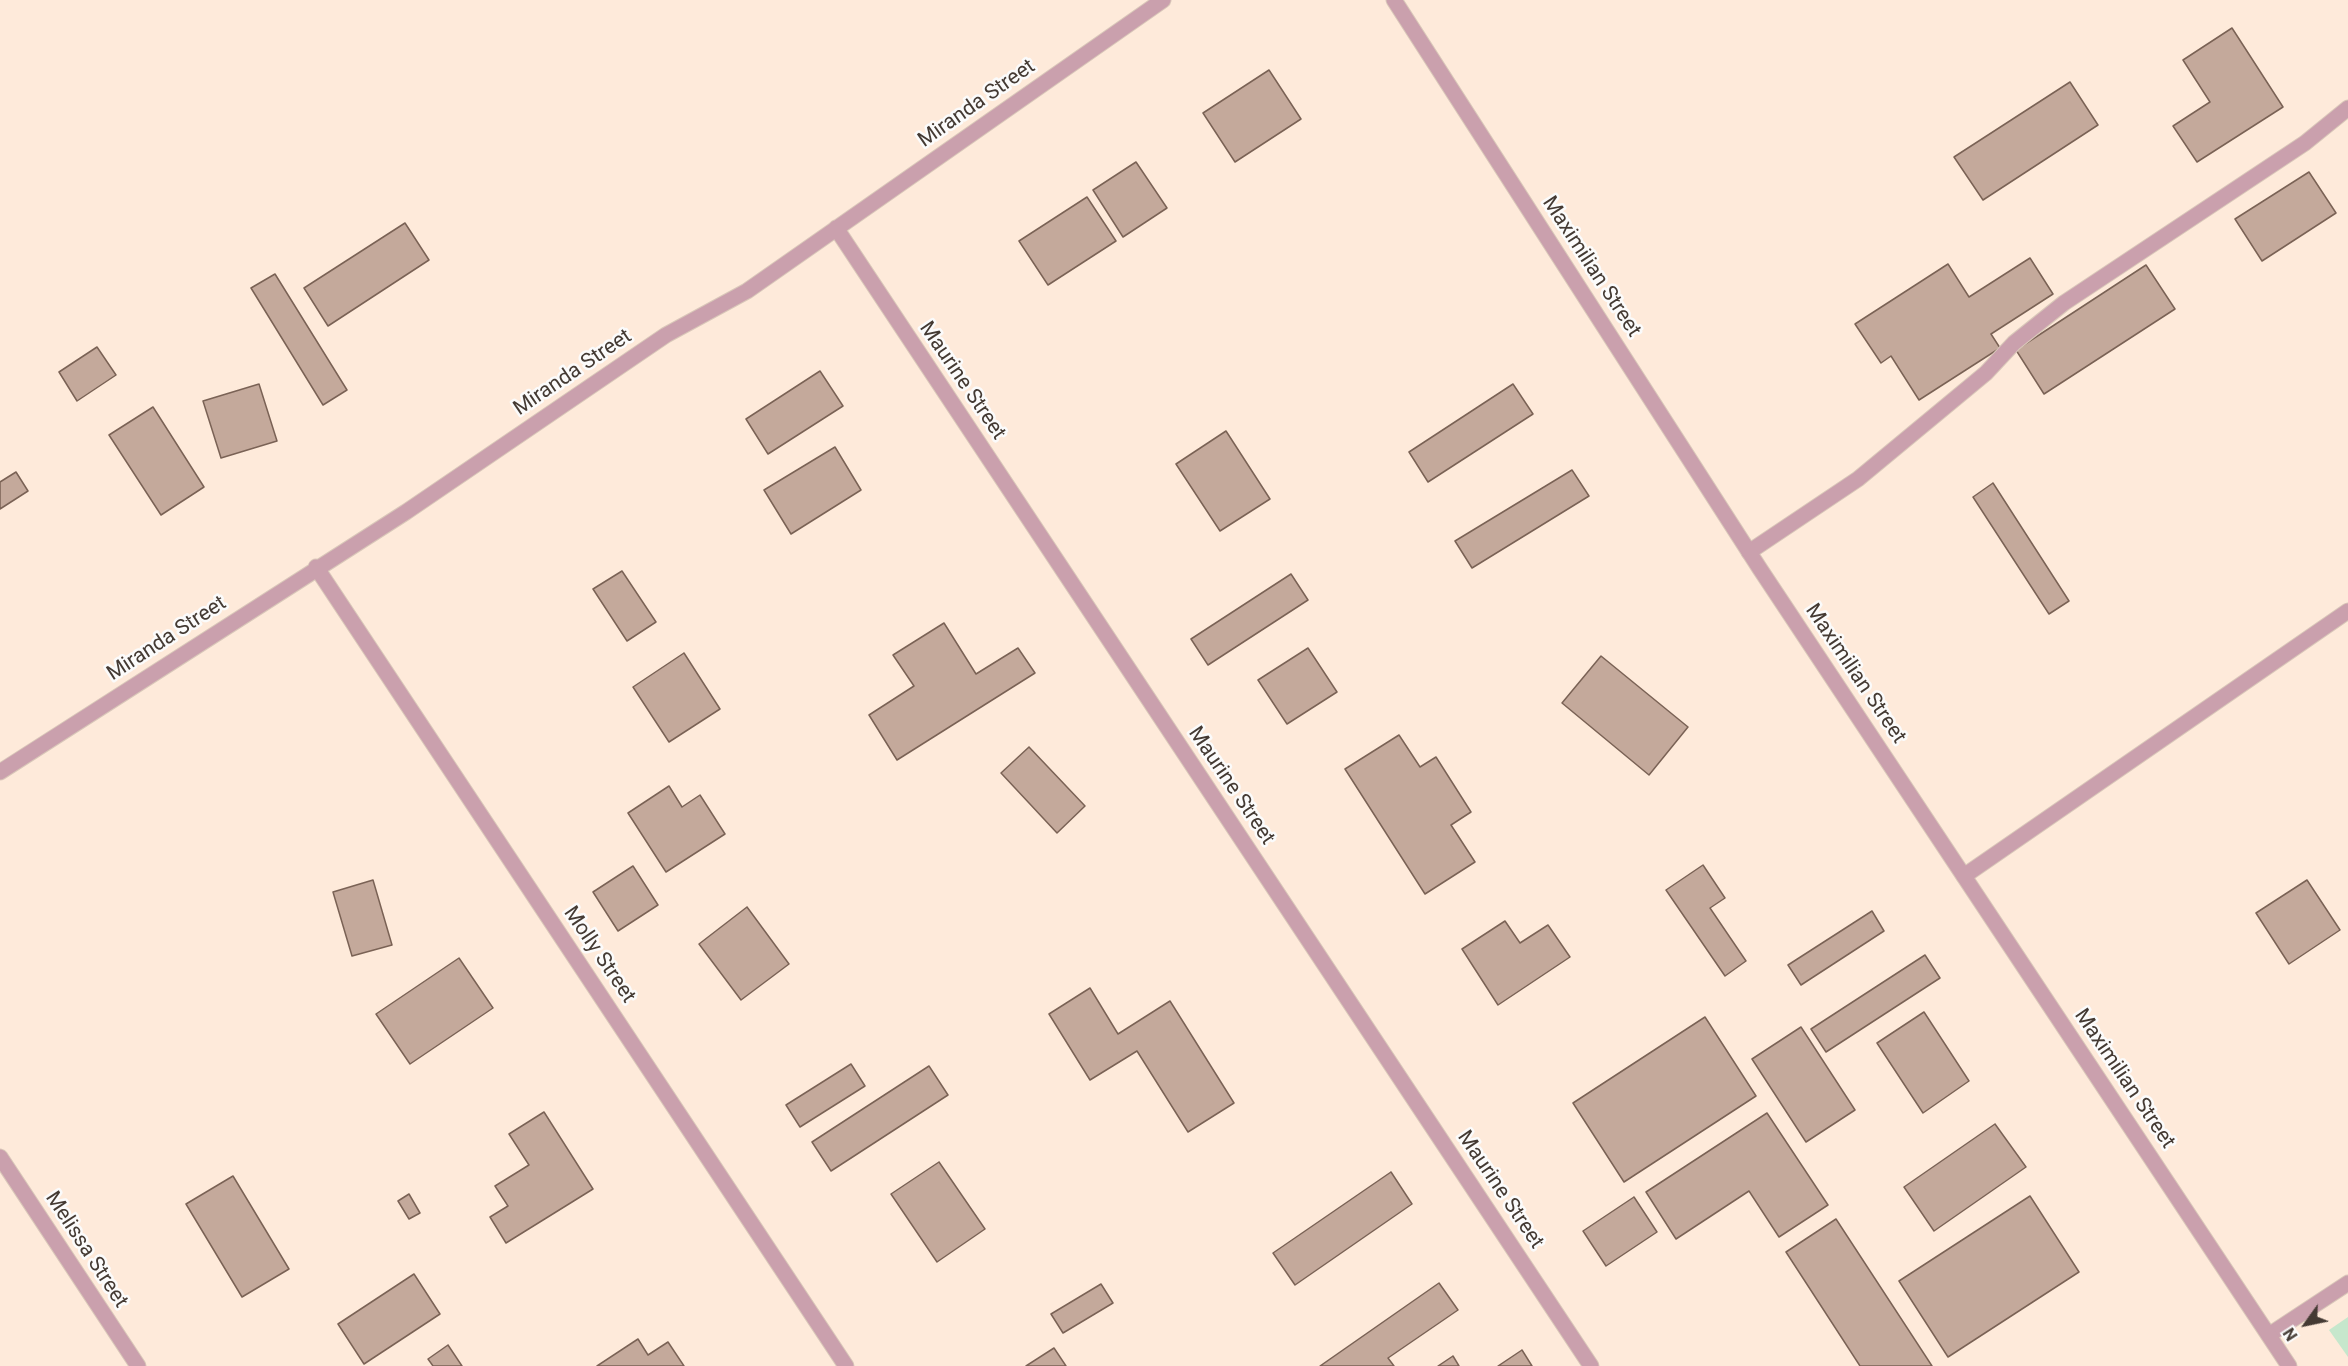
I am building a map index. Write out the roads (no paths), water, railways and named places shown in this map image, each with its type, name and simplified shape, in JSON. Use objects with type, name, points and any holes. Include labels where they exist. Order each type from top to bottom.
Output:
[{"type":"street","name":"Miranda Street","points":[[0,772],[316,567],[406,512],[666,336],[747,291],[1163,0]]},
{"type":"street","name":"Maximilian Street","points":[[1394,0],[1749,552],[2289,1366]]},
{"type":"street","points":[[1749,552],[1858,479],[1986,373],[2014,344],[2064,303],[2305,142],[2348,108]]},
{"type":"street","name":"Maurine Street","points":[[836,228],[1591,1366]]},
{"type":"street","name":"Molly Street","points":[[316,567],[846,1366]]},
{"type":"street","points":[[1964,876],[2348,611]]},
{"type":"street","name":"Melissa Street","points":[[0,1157],[138,1366]]},
{"type":"street","points":[[2269,1335],[2348,1283]]}]
